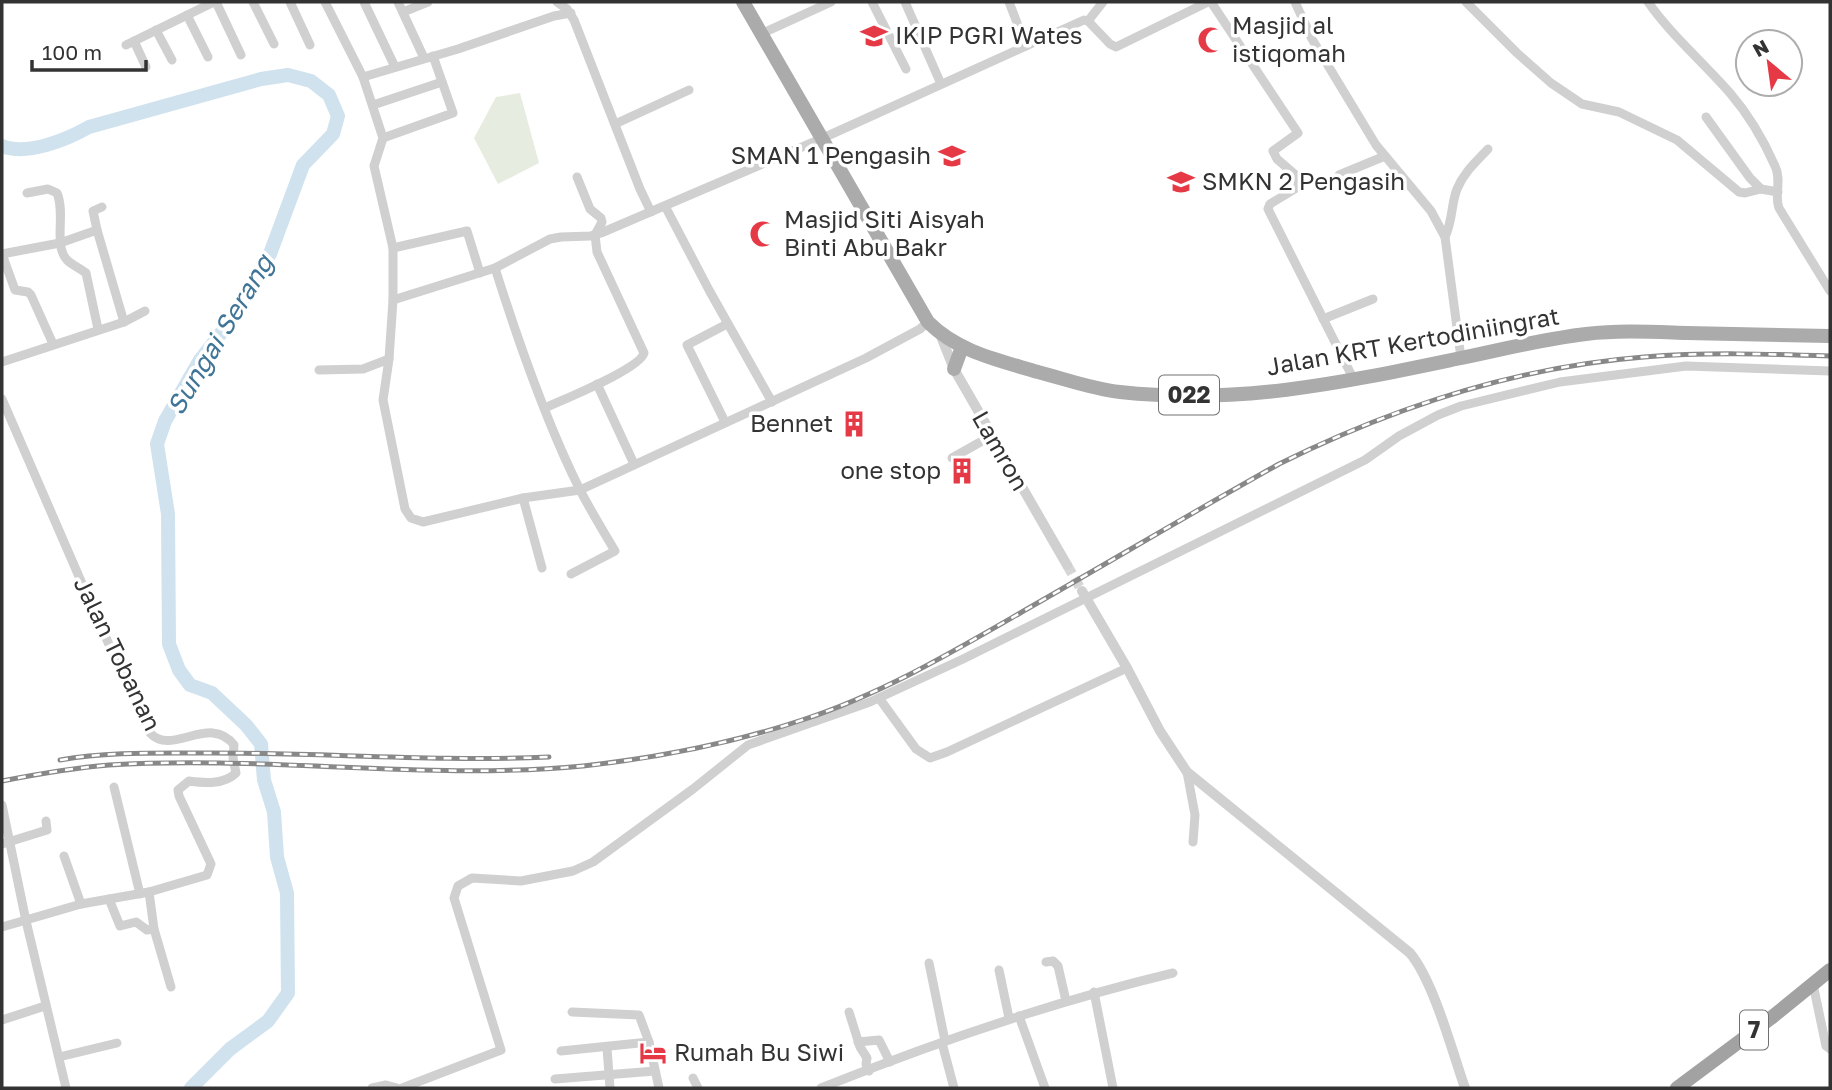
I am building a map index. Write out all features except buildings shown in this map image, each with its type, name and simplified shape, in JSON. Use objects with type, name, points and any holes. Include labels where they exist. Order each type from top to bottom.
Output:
[{"type":"highway","name":"7","points":[[1677,1088],[1830,970]]},
{"type":"main road","name":"Jalan KRT Kertodiniingrat","points":[[743,2],[928,322],[940,334],[980,355],[1084,385],[1120,392],[1229,396],[1292,391],[1534,342],[1588,334],[1634,331],[1830,336]]},
{"type":"main road","points":[[954,369],[962,347]]},
{"type":"street","points":[[146,67],[130,43],[215,2],[241,55]]},
{"type":"street","points":[[253,2],[274,44]]},
{"type":"street","points":[[290,2],[310,45]]},
{"type":"street","points":[[326,2],[363,78],[383,138],[375,157],[374,174],[393,247],[393,300],[383,400],[405,509],[411,518],[423,522],[523,498],[580,490],[866,358],[928,322]]},
{"type":"street","points":[[364,2],[395,67]]},
{"type":"street","points":[[383,138],[453,113],[442,82],[398,2]]},
{"type":"street","points":[[403,12],[428,2]]},
{"type":"street","points":[[557,2],[571,13],[651,212]]},
{"type":"street","points":[[761,34],[831,2]]},
{"type":"street","points":[[872,2],[906,69]]},
{"type":"street","points":[[905,2],[941,84]]},
{"type":"street","points":[[1009,2],[1026,46]]},
{"type":"street","points":[[1088,21],[1103,2]]},
{"type":"street","points":[[393,300],[495,268],[550,239],[595,235],[823,138],[1084,20],[1116,47],[1209,2],[1298,133],[1273,150],[1277,159],[1299,178],[1298,187],[1273,202],[1268,209],[1354,380]]},
{"type":"street","points":[[1296,2],[1312,39],[1376,145],[1431,211],[1445,237],[1461,358]]},
{"type":"street","points":[[1465,2],[1517,54],[1551,83],[1582,104],[1619,112],[1677,140],[1739,192],[1761,189],[1778,192]]},
{"type":"street","points":[[1647,2],[1743,110],[1775,166],[1778,178],[1777,204],[1830,291]]},
{"type":"street","points":[[363,78],[554,16],[571,13]]},
{"type":"street","points":[[187,15],[208,57]]},
{"type":"street","points":[[156,30],[172,60]]},
{"type":"street","points":[[373,105],[442,82]]},
{"type":"street","points":[[615,124],[689,90]]},
{"type":"street","points":[[1706,117],[1761,189]]},
{"type":"street","points":[[1445,237],[1452,220],[1457,190],[1465,174],[1488,149]]},
{"type":"street","points":[[1339,175],[1385,156]]},
{"type":"street","points":[[545,408],[639,362],[644,353],[597,252],[595,235],[602,222],[601,218],[590,209],[577,177]]},
{"type":"street","points":[[27,193],[48,189],[57,193],[62,209],[60,243],[67,260],[86,273],[98,329]]},
{"type":"street","points":[[665,206],[727,324],[772,402]]},
{"type":"street","points":[[102,207],[93,211],[124,322]]},
{"type":"street","points":[[53,344],[31,295],[28,292],[16,291],[13,287],[2,254],[60,243],[97,230]]},
{"type":"street","points":[[393,247],[467,231],[480,273]]},
{"type":"street","points":[[495,268],[545,408],[580,490],[615,551],[571,574]]},
{"type":"street","points":[[1324,319],[1373,299]]},
{"type":"street","points":[[2,362],[124,322],[145,311]]},
{"type":"street","points":[[725,422],[687,345],[727,324]]},
{"type":"street","name":"Lamron","points":[[940,334],[954,369],[1067,565]]},
{"type":"street","points":[[320,370],[363,369],[389,359]]},
{"type":"street","points":[[372,1088],[386,1085],[400,1088],[501,1050],[454,898],[458,886],[472,878],[522,881],[573,871],[593,862],[748,745],[879,698],[1365,460],[1415,426],[1461,406],[1560,383],[1686,366],[1830,371]]},
{"type":"street","points":[[597,384],[634,464]]},
{"type":"street","name":"Jalan Tobanan","points":[[2,399],[150,733],[165,741],[210,732],[221,733],[234,745],[236,773],[233,777],[221,781],[189,781],[178,790],[211,864],[210,870],[200,878],[144,893],[81,904],[26,921],[3,924]]},
{"type":"street","points":[[952,458],[991,436]]},
{"type":"street","points":[[523,498],[542,568]]},
{"type":"street","points":[[1085,595],[1160,731],[1187,772],[1417,961],[1436,1005],[1465,1088]]},
{"type":"street","points":[[879,698],[916,750],[930,758],[1127,668]]},
{"type":"street","points":[[1187,772],[1195,815],[1193,842]]},
{"type":"street","points":[[114,787],[171,987]]},
{"type":"street","points":[[2,805],[5,844],[66,1088]]},
{"type":"street","points":[[5,844],[47,830],[46,821]]},
{"type":"street","points":[[64,856],[81,904]]},
{"type":"street","points":[[109,899],[120,926],[136,922],[147,930],[154,929]]},
{"type":"street","points":[[1046,962],[1053,961],[1058,966],[1066,1001]]},
{"type":"street","points":[[929,963],[954,1088]]},
{"type":"street","points":[[999,970],[1014,1017],[1045,1088]]},
{"type":"street","points":[[821,1088],[1014,1017],[1094,992],[1173,973]]},
{"type":"street","points":[[1813,984],[1826,1046],[1830,1049]]},
{"type":"street","points":[[1094,992],[1113,1088]]},
{"type":"street","points":[[2,1020],[45,1006]]},
{"type":"street","points":[[849,1012],[858,1042],[867,1058],[869,1071]]},
{"type":"street","points":[[572,1013],[636,1014],[642,1019],[659,1088]]},
{"type":"street","points":[[858,1042],[879,1040],[890,1062]]},
{"type":"street","points":[[561,1051],[649,1042]]},
{"type":"street","points":[[60,1057],[117,1043]]},
{"type":"street","points":[[607,1048],[610,1088]]},
{"type":"street","points":[[555,1079],[655,1071]]},
{"type":"street","points":[[693,1078],[698,1088]]},
{"type":"shaded area","points":[[520,93],[539,163],[498,184],[474,138],[496,97]]},
{"type":"waterway","name":"Sungai Serang","points":[[2,146],[12,149],[34,148],[69,137],[89,127],[261,79],[288,75],[311,81],[329,95],[338,116],[333,134],[303,165],[270,254],[229,323],[200,360],[165,421],[157,444],[168,514],[169,644],[179,670],[190,685],[212,693],[246,725],[261,744],[264,780],[274,812],[277,857],[287,893],[288,993],[268,1021],[230,1049],[191,1088]]},
{"type":"tunnel","points":[[1067,565],[1082,591]]},
{"type":"railway","points":[[2,781],[96,766],[168,763],[406,770],[524,770],[611,763],[722,743],[802,720],[889,685],[1279,464],[1322,443],[1411,408],[1503,380],[1596,362],[1691,354],[1830,356]]},
{"type":"railway","points":[[60,760],[111,754],[163,753],[549,757]]},
{"type":"place","name":"IKIP PGRI Wates","points":[[874,36]]},
{"type":"place","name":"Masjid al istiqomah","points":[[1211,40]]},
{"type":"place","name":"SMAN 1 Pengasih","points":[[952,156]]},
{"type":"place","name":"SMKN 2 Pengasih","points":[[1181,182]]},
{"type":"place","name":"Masjid Siti Aisyah Binti Abu Bakr","points":[[763,234]]},
{"type":"place","name":"Bennet","points":[[854,424]]},
{"type":"place","name":"one stop","points":[[962,471]]},
{"type":"place","name":"Rumah Bu Siwi","points":[[653,1053]]}]
